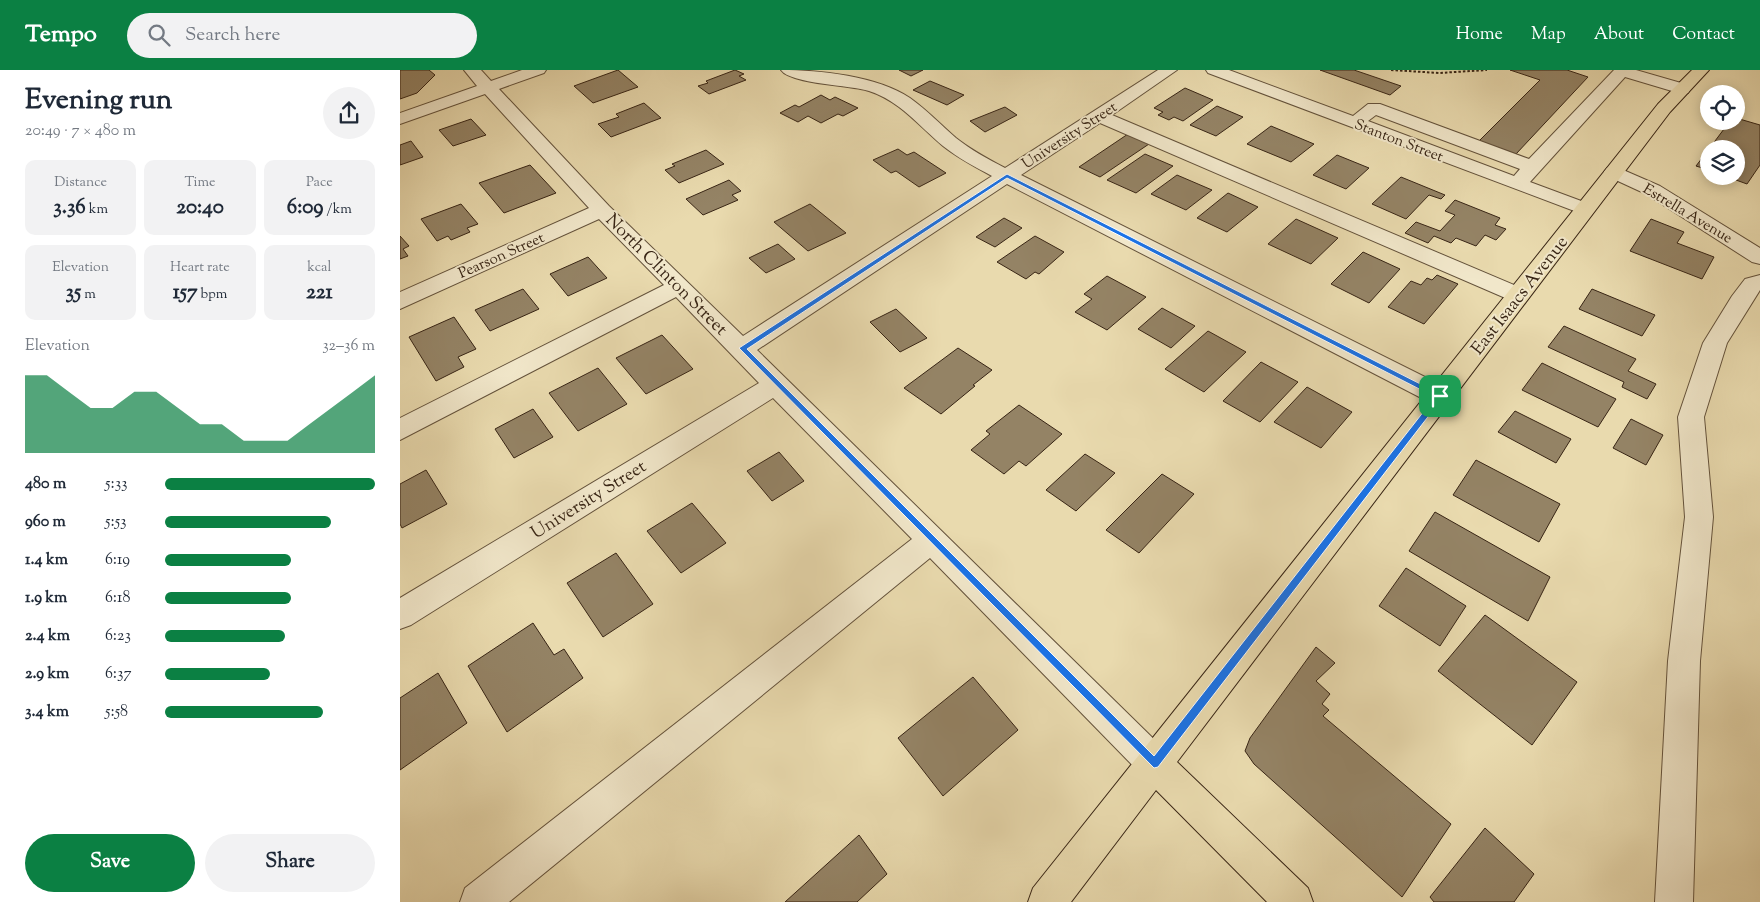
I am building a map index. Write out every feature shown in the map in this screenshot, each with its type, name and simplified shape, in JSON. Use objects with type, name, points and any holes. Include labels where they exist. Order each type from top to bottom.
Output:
[{"type":"main road","name":"East Isaacs Avenue","points":[[1046,902],[1584,209],[1664,108],[1701,70]]},
{"type":"main road","name":"North Clinton Street","points":[[1154,763],[1294,902]]},
{"type":"street","points":[[400,119],[481,79],[538,70]]},
{"type":"street","points":[[790,70],[813,77],[871,86],[889,92],[917,112],[964,153],[1440,396]]},
{"type":"street","name":"University Street","points":[[742,348],[1169,70]]},
{"type":"street","name":"Stanton Street","points":[[1214,70],[1584,209]]},
{"type":"street","points":[[1517,184],[1622,71],[1682,89]]},
{"type":"street","name":"North Clinton Street","points":[[481,79],[602,210],[742,348],[1154,763]]},
{"type":"street","points":[[1355,123],[1374,108],[1532,167]]},
{"type":"street","points":[[1100,116],[1518,295]]},
{"type":"street","name":"Estrella Avenue","points":[[1614,172],[1653,190],[1760,257]]},
{"type":"street","name":"Pearson Street","points":[[400,301],[602,210]]},
{"type":"street","points":[[1674,902],[1684,661],[1699,517],[1691,418],[1716,343],[1740,301],[1753,284],[1760,282]]},
{"type":"street","points":[[400,430],[679,286]]},
{"type":"street","name":"University Street","points":[[400,615],[776,384]]},
{"type":"street","points":[[478,902],[932,540]]},
{"type":"path","points":[[1391,70],[1419,74],[1469,73],[1487,70]]},
{"type":"building","points":[[400,70],[429,70],[435,75],[417,93],[400,99]]},
{"type":"building","points":[[618,70],[638,87],[593,103],[574,86]]},
{"type":"building","points":[[735,70],[744,74],[739,76],[746,80],[709,94],[698,86],[708,83],[706,81]]},
{"type":"building","points":[[899,70],[923,70],[911,76]]},
{"type":"building","points":[[1320,70],[1354,70],[1401,86],[1390,95]]},
{"type":"building","points":[[1510,70],[1567,70],[1588,77],[1516,154],[1479,141],[1540,80]]},
{"type":"building","points":[[930,81],[964,95],[947,105],[913,90]]},
{"type":"building","points":[[1185,88],[1213,100],[1183,121],[1174,117],[1169,120],[1158,115],[1163,112],[1154,108]]},
{"type":"building","points":[[821,95],[830,100],[835,97],[858,108],[843,116],[838,114],[821,123],[808,116],[798,122],[780,113],[795,105],[799,107]]},
{"type":"building","points":[[644,103],[661,118],[611,137],[598,124],[619,117],[616,114]]},
{"type":"building","points":[[1217,106],[1243,117],[1216,136],[1190,125]]},
{"type":"building","points":[[1005,107],[1017,115],[985,132],[970,121]]},
{"type":"building","points":[[471,119],[486,135],[453,146],[439,130]]},
{"type":"building","points":[[1745,121],[1760,125],[1760,165],[1747,184],[1745,183],[1745,140],[1716,140],[1723,130],[1745,130]]},
{"type":"building","points":[[1271,126],[1314,144],[1291,162],[1247,144]]},
{"type":"building","points":[[1128,134],[1149,144],[1100,177],[1079,167]]},
{"type":"building","points":[[411,141],[423,157],[400,165],[400,145]]},
{"type":"building","points":[[898,149],[907,155],[914,152],[946,173],[919,187],[896,171],[891,173],[873,160]]},
{"type":"building","points":[[706,150],[724,164],[679,183],[665,170],[675,166],[672,164]]},
{"type":"building","points":[[1145,154],[1173,166],[1136,193],[1107,180]]},
{"type":"building","points":[[1337,155],[1369,168],[1346,189],[1313,175]]},
{"type":"building","points":[[530,165],[556,193],[504,213],[479,183]]},
{"type":"building","points":[[1177,175],[1212,190],[1186,210],[1151,194]]},
{"type":"building","points":[[1401,177],[1445,195],[1441,199],[1429,195],[1406,219],[1372,204]]},
{"type":"building","points":[[729,180],[741,191],[732,195],[738,200],[703,215],[686,199]]},
{"type":"building","points":[[1228,193],[1258,207],[1227,232],[1197,218]]},
{"type":"building","points":[[1455,200],[1500,218],[1495,225],[1506,229],[1496,240],[1485,235],[1476,246],[1456,238],[1451,243],[1434,236],[1428,243],[1405,233],[1416,222],[1440,231],[1455,215],[1445,211]]},
{"type":"building","points":[[461,204],[478,224],[467,228],[470,232],[451,240],[448,236],[437,241],[421,219]]},
{"type":"building","points":[[810,204],[846,233],[808,251],[774,222]]},
{"type":"building","points":[[1004,218],[1022,228],[995,247],[976,237]]},
{"type":"building","points":[[1296,219],[1338,238],[1311,264],[1268,244]]},
{"type":"building","points":[[1651,219],[1684,232],[1677,243],[1714,257],[1702,279],[1630,251]]},
{"type":"building","points":[[400,236],[409,246],[403,249],[408,256],[400,259]]},
{"type":"building","points":[[1035,236],[1064,252],[1039,274],[1035,272],[1026,279],[997,262]]},
{"type":"building","points":[[778,244],[795,259],[766,273],[749,258]]},
{"type":"building","points":[[1363,252],[1400,269],[1369,303],[1331,284]]},
{"type":"building","points":[[588,257],[607,278],[568,296],[550,274]]},
{"type":"building","points":[[1437,275],[1458,284],[1424,324],[1388,307],[1411,281],[1421,285],[1427,278],[1432,280]]},
{"type":"building","points":[[1107,276],[1146,297],[1107,330],[1075,312],[1092,299],[1084,294]]},
{"type":"building","points":[[523,289],[539,309],[490,331],[475,310]]},
{"type":"building","points":[[1592,289],[1655,315],[1642,336],[1579,309]]},
{"type":"building","points":[[1162,308],[1195,326],[1171,348],[1138,329]]},
{"type":"building","points":[[896,309],[927,338],[900,352],[870,322]]},
{"type":"building","points":[[454,317],[476,349],[458,357],[464,367],[436,381],[409,337]]},
{"type":"building","points":[[1564,326],[1636,359],[1628,371],[1656,384],[1647,399],[1622,387],[1624,382],[1548,347]]},
{"type":"building","points":[[1208,331],[1246,352],[1204,392],[1165,369]]},
{"type":"building","points":[[662,335],[693,369],[646,394],[616,358]]},
{"type":"building","points":[[958,348],[992,370],[941,414],[904,388]]},
{"type":"building","points":[[1261,362],[1298,382],[1260,422],[1223,401]]},
{"type":"building","points":[[1542,363],[1616,399],[1598,427],[1522,390]]},
{"type":"building","points":[[598,368],[627,404],[578,431],[549,393]]},
{"type":"building","points":[[1307,387],[1352,412],[1321,448],[1274,422]]},
{"type":"building","points":[[1019,405],[1062,434],[1026,466],[1019,461],[1004,474],[971,450],[990,434],[986,431]]},
{"type":"building","points":[[533,409],[553,437],[514,458],[495,429]]},
{"type":"building","points":[[1515,411],[1571,439],[1556,463],[1498,432]]},
{"type":"building","points":[[1631,419],[1663,435],[1646,465],[1613,448]]},
{"type":"building","points":[[779,452],[804,481],[772,501],[747,471]]},
{"type":"building","points":[[1085,454],[1115,473],[1076,511],[1046,490]]},
{"type":"building","points":[[1476,460],[1560,504],[1539,542],[1453,495]]},
{"type":"building","points":[[426,470],[447,504],[402,528],[400,524],[400,484]]},
{"type":"building","points":[[1162,474],[1194,494],[1139,553],[1106,530]]},
{"type":"building","points":[[692,503],[726,543],[681,573],[647,531]]},
{"type":"building","points":[[1435,512],[1550,577],[1528,621],[1409,551]]},
{"type":"building","points":[[616,553],[653,604],[603,637],[567,583]]},
{"type":"building","points":[[1406,568],[1466,606],[1440,646],[1379,606]]},
{"type":"building","points":[[1485,615],[1577,682],[1532,745],[1438,671]]},
{"type":"building","points":[[533,623],[554,655],[564,649],[583,678],[507,732],[468,666]]},
{"type":"building","points":[[1316,647],[1335,663],[1316,681],[1330,694],[1322,704],[1329,710],[1323,716],[1451,824],[1402,897],[1254,764],[1245,751],[1250,738]]},
{"type":"building","points":[[438,673],[467,723],[400,770],[400,698]]},
{"type":"building","points":[[973,677],[1018,730],[943,796],[898,738]]},
{"type":"building","points":[[1485,828],[1534,874],[1514,902],[1434,902],[1430,897]]},
{"type":"building","points":[[859,835],[887,874],[857,902],[785,902]]},
{"type":"route","points":[[1007,176],[1440,396],[1154,763],[742,348],[1007,176]]}]
